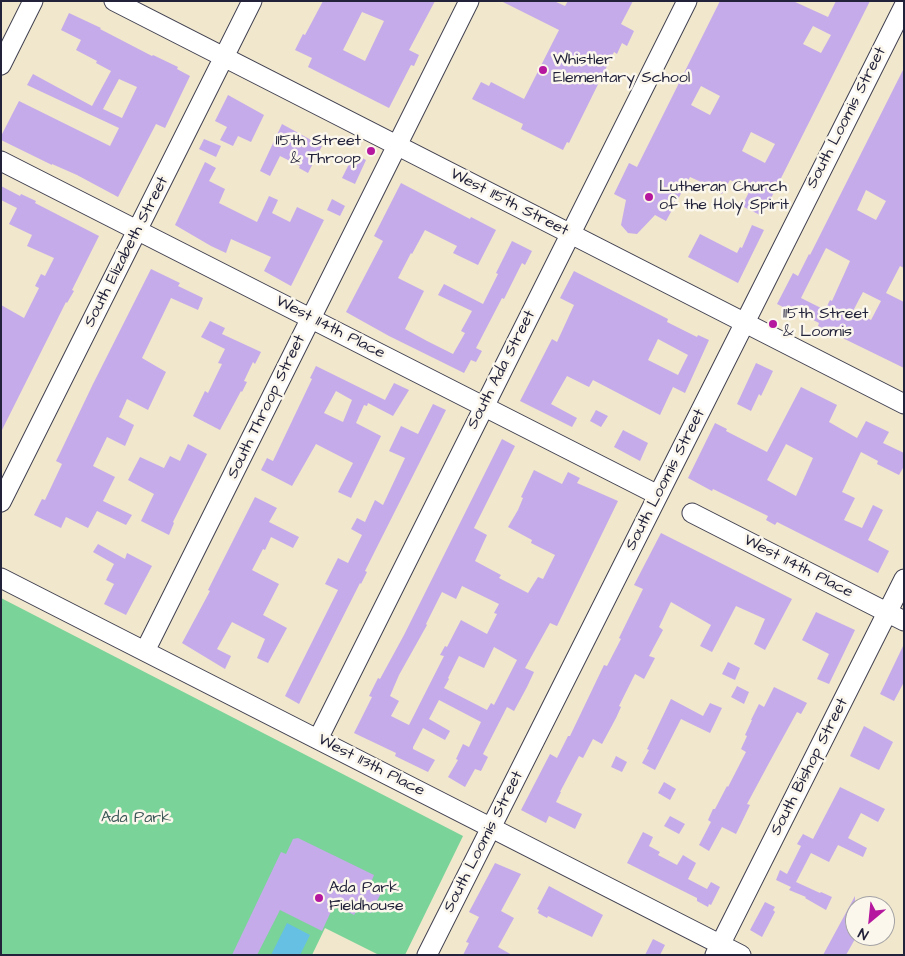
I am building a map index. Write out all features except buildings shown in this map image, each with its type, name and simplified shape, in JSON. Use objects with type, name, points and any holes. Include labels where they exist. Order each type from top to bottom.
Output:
[{"type":"street","points":[[1,65],[33,1]]},
{"type":"street","name":"West 115th Street","points":[[114,1],[904,404]]},
{"type":"street","name":"South Elizabeth Street","points":[[1,502],[252,1]]},
{"type":"street","name":"South Throop Street","points":[[145,651],[469,1]]},
{"type":"street","name":"South Ada Street","points":[[318,739],[687,1]]},
{"type":"street","name":"South Loomis Street","points":[[427,955],[904,6]]},
{"type":"street","name":"West 114th Place","points":[[1,161],[658,495]]},
{"type":"street","name":"West 114th Place","points":[[692,513],[904,621]]},
{"type":"street","name":"West 113th Place","points":[[1,578],[491,828],[718,950],[741,955]]},
{"type":"street","name":"South Bishop Street","points":[[718,950],[904,579]]},
{"type":"green space","name":"Ada Park","points":[[1,598],[463,836],[405,955],[379,955],[325,928],[312,955],[1,955]]},
{"type":"water","points":[[287,923],[310,935],[300,955],[271,955]]},
{"type":"place","name":"Whistler Elementary School","points":[[543,70]]},
{"type":"place","name":"115th Street & Throop","points":[[371,151]]},
{"type":"place","name":"Lutheran Church of the Holy Spirit","points":[[649,197]]},
{"type":"place","name":"115th Street & Loomis","points":[[773,324]]},
{"type":"place","name":"Ada Park Fieldhouse","points":[[319,898]]}]
